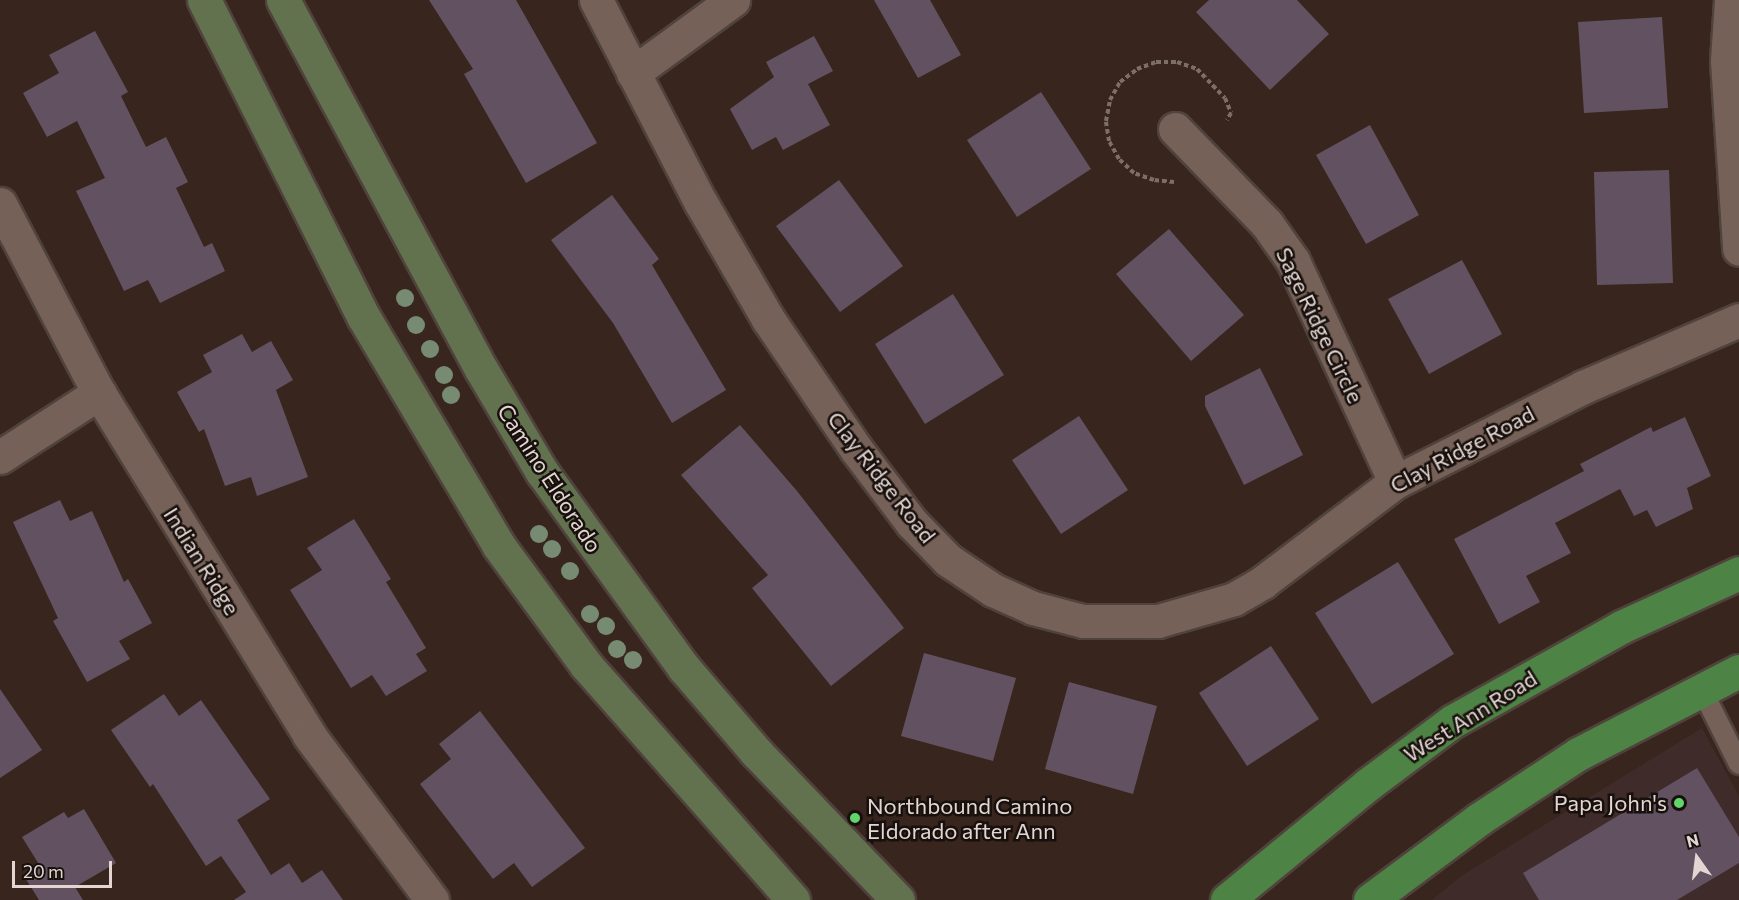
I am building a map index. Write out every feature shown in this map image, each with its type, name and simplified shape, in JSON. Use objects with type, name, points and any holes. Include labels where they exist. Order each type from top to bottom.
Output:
[{"type":"main road","points":[[204,0],[363,316],[499,546],[593,673],[793,900]]},
{"type":"main road","name":"Camino Eldorado","points":[[283,0],[481,369],[548,481],[684,668],[756,752],[898,900]]},
{"type":"main road","name":"West Ann Road","points":[[1227,900],[1367,785],[1453,721],[1621,627],[1739,573]]},
{"type":"main road","points":[[1370,900],[1527,786],[1578,754],[1701,688],[1739,671]]},
{"type":"street","name":"Clay Ridge Road","points":[[596,0],[633,73],[768,320],[856,449],[912,523],[941,552],[993,590],[1033,608],[1083,621],[1158,621],[1187,615],[1234,599],[1263,582],[1395,482],[1583,387],[1739,320]]},
{"type":"street","points":[[633,73],[733,0]]},
{"type":"street","points":[[1731,0],[1727,61],[1739,249]]},
{"type":"street","name":"Sage Ridge Circle","points":[[1175,129],[1268,224],[1293,261],[1395,482]]},
{"type":"street","name":"Indian Ridge","points":[[0,204],[99,393],[309,735],[432,900]]},
{"type":"street","points":[[0,457],[99,393]]},
{"type":"lane","points":[[1701,688],[1739,764]]},
{"type":"path","points":[[1174,182],[1154,180],[1134,173],[1114,150],[1106,121],[1110,100],[1120,82],[1137,69],[1156,62],[1177,62],[1197,69],[1225,98],[1231,113],[1227,120]]},
{"type":"shaded area","points":[[1702,728],[1739,796],[1739,900],[1432,900],[1461,876]]},
{"type":"building","points":[[429,0],[516,0],[597,143],[526,183],[464,74],[473,69]]},
{"type":"building","points":[[874,0],[930,0],[961,55],[918,78]]},
{"type":"building","points":[[1209,0],[1297,0],[1329,34],[1270,90],[1196,12]]},
{"type":"building","points":[[1662,17],[1668,108],[1584,113],[1578,22]]},
{"type":"building","points":[[95,31],[128,92],[121,96],[146,147],[166,137],[188,182],[176,188],[204,247],[212,243],[225,271],[160,303],[148,280],[124,291],[76,191],[105,178],[77,121],[47,137],[23,93],[59,73],[49,55]]},
{"type":"building","points":[[814,36],[833,71],[808,84],[830,125],[783,150],[776,137],[752,150],[730,109],[774,77],[766,62]]},
{"type":"building","points":[[1041,92],[1091,169],[1017,217],[967,140]]},
{"type":"building","points":[[1370,125],[1419,215],[1366,244],[1316,155]]},
{"type":"building","points":[[1669,170],[1673,283],[1597,285],[1594,172]]},
{"type":"building","points":[[839,180],[903,266],[840,312],[776,226]]},
{"type":"building","points":[[612,195],[659,259],[652,265],[726,390],[672,423],[613,323],[551,240]]},
{"type":"building","points":[[1169,229],[1244,315],[1191,361],[1116,274]]},
{"type":"building","points":[[1462,260],[1502,334],[1429,374],[1388,299]]},
{"type":"building","points":[[953,294],[1004,375],[925,424],[875,344]]},
{"type":"building","points":[[242,334],[252,352],[271,341],[293,380],[276,390],[308,477],[257,496],[251,477],[225,486],[204,429],[199,432],[177,392],[212,372],[203,355]]},
{"type":"building","points":[[1260,368],[1303,455],[1244,485],[1205,406],[1205,396]]},
{"type":"building","points":[[1079,416],[1128,490],[1061,534],[1012,460]]},
{"type":"building","points":[[1685,417],[1711,476],[1687,488],[1693,509],[1656,527],[1647,510],[1634,516],[1620,489],[1555,523],[1571,553],[1526,576],[1540,602],[1499,624],[1454,539],[1584,471],[1580,464],[1651,427],[1653,432]]},
{"type":"building","points":[[740,425],[797,491],[904,628],[831,686],[752,588],[768,575],[681,475]]},
{"type":"building","points":[[60,500],[70,521],[92,511],[124,582],[128,579],[152,623],[119,641],[130,659],[87,682],[53,621],[58,618],[13,522]]},
{"type":"building","points":[[354,519],[391,579],[386,582],[426,648],[416,654],[427,671],[386,696],[372,675],[351,688],[290,590],[322,570],[307,548]]},
{"type":"building","points":[[1398,562],[1454,654],[1372,704],[1315,613]]},
{"type":"building","points":[[1271,646],[1319,719],[1247,766],[1199,693]]},
{"type":"building","points":[[924,653],[1016,678],[993,761],[901,736]]},
{"type":"building","points":[[1069,682],[1157,706],[1133,794],[1045,769]]},
{"type":"building","points":[[0,689],[42,750],[0,778]]},
{"type":"building","points":[[164,694],[179,716],[201,700],[270,799],[237,820],[271,875],[289,863],[302,883],[322,870],[343,900],[234,900],[246,892],[221,856],[206,866],[153,784],[150,787],[111,730]]},
{"type":"building","points":[[480,711],[585,848],[532,887],[514,863],[493,879],[420,784],[451,759],[439,744]]},
{"type":"building","name":"Papa John's","points":[[1697,768],[1739,837],[1739,863],[1677,900],[1539,900],[1523,873]]},
{"type":"building","points":[[84,809],[116,863],[75,887],[83,900],[39,900],[24,876],[40,866],[22,837],[64,812],[68,818]]},
{"type":"place","name":"Papa John's","points":[[1679,803]]},
{"type":"place","name":"Northbound Camino Eldorado after Ann","points":[[855,818]]}]
